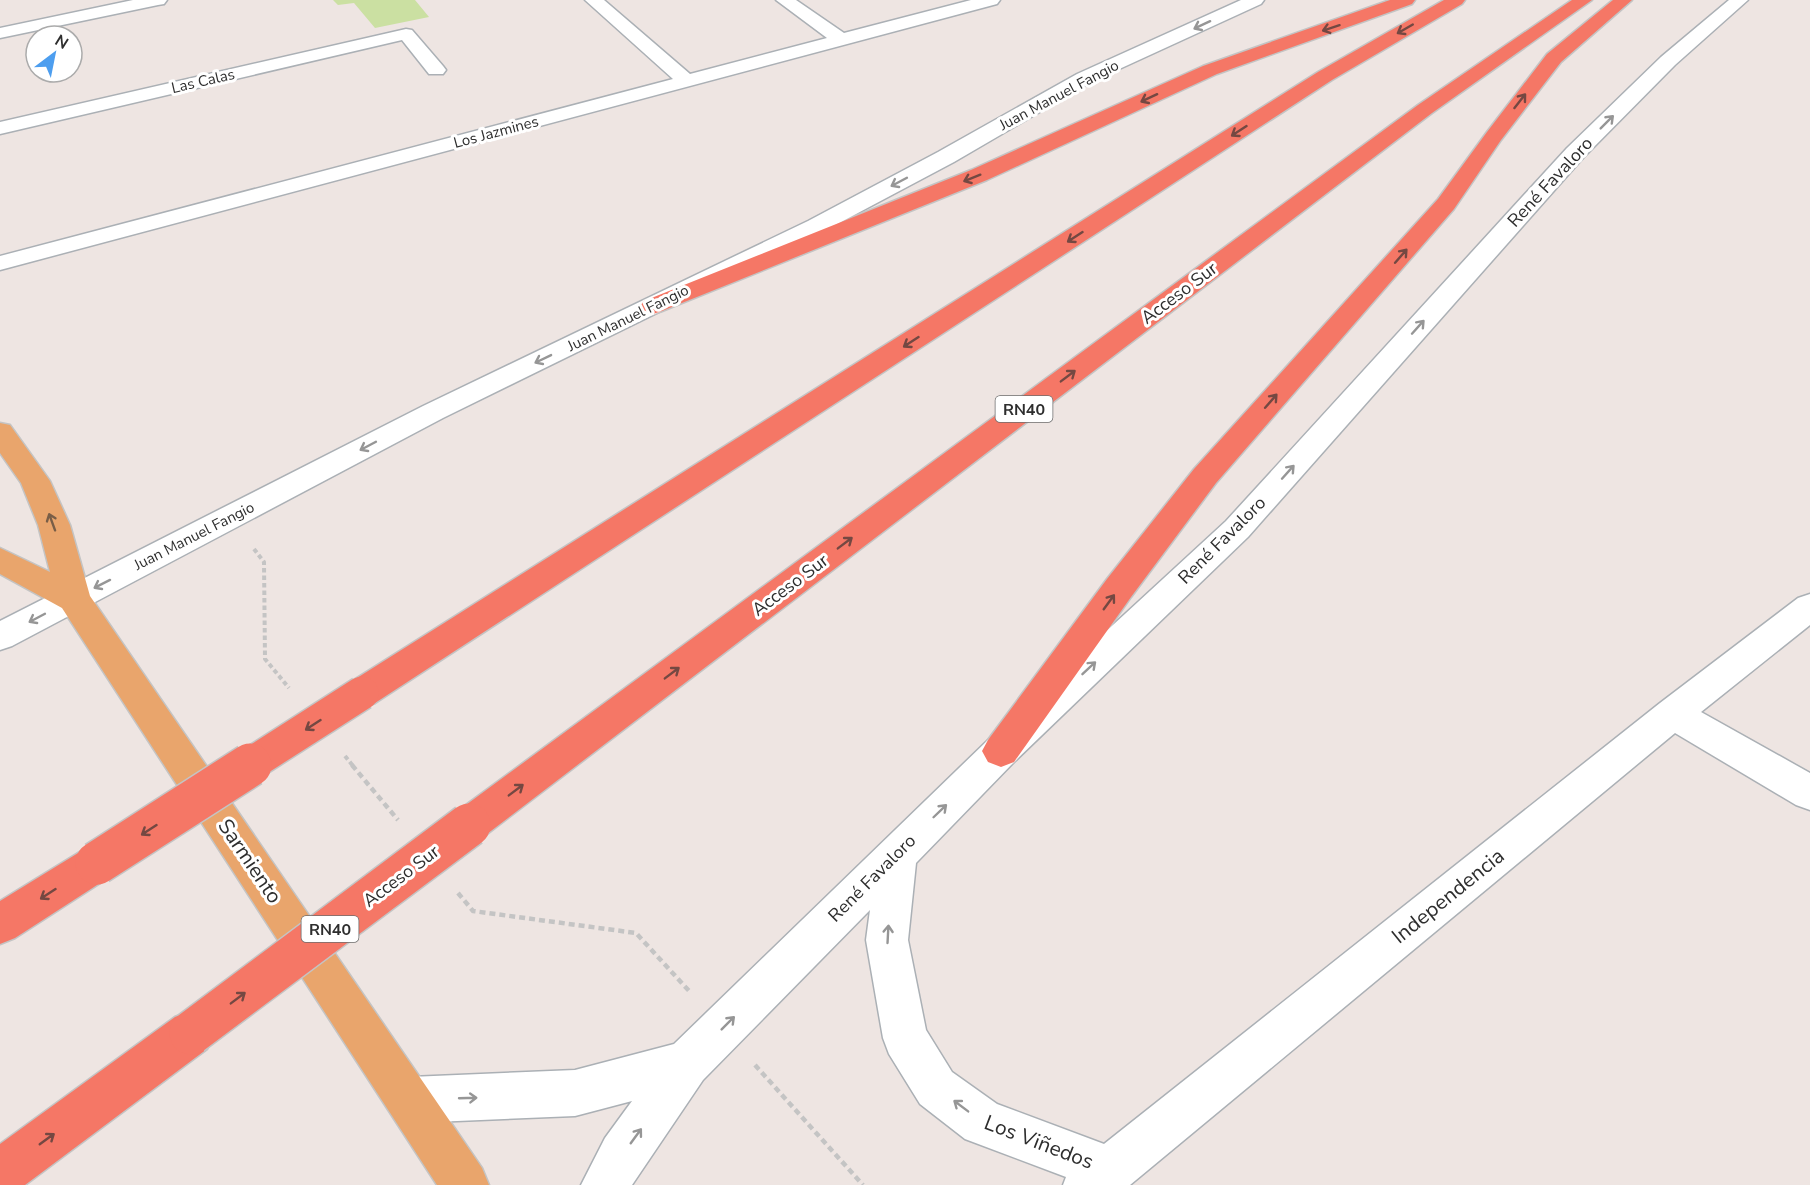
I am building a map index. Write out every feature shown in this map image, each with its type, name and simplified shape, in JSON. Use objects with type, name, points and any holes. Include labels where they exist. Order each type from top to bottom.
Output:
[{"type":"highway","points":[[653,306],[979,175],[1210,70],[1406,0]]},
{"type":"highway","points":[[0,924],[1325,76],[1456,0]]},
{"type":"highway","name":"Acceso Sur","points":[[0,1174],[1425,109],[1583,0]]},
{"type":"highway","points":[[1001,751],[1119,588],[1205,476],[1446,204],[1494,135],[1554,58],[1623,0]]},
{"type":"main road","name":"Sarmiento","points":[[0,432],[35,481],[54,525],[74,598],[465,1185]]},
{"type":"main road","name":"Sarmiento","points":[[0,560],[74,598]]},
{"type":"street","points":[[0,33],[158,0]]},
{"type":"street","points":[[594,0],[687,81]]},
{"type":"street","points":[[785,0],[842,40]]},
{"type":"street","name":"Juan Manuel Fangio","points":[[0,637],[433,412],[826,221],[946,157],[1084,78],[1255,0]]},
{"type":"street","name":"René Favaloro","points":[[605,1185],[622,1155],[687,1064],[1001,751],[1237,529],[1575,153],[1668,61],[1739,0]]},
{"type":"street","name":"Los Jazmines","points":[[0,262],[983,1]]},
{"type":"street","name":"Las Calas","points":[[0,128],[406,34],[436,70]]},
{"type":"street","name":"Independencia","points":[[1098,1177],[1673,714],[1810,608]]},
{"type":"street","points":[[1673,714],[1810,792]]},
{"type":"street","name":"Los Viñedos","points":[[897,853],[887,940],[905,1038],[936,1088],[982,1122],[1098,1177]]},
{"type":"street","points":[[410,1100],[575,1093],[687,1064]]},
{"type":"green space","points":[[333,0],[415,0],[429,17],[375,28],[354,3],[338,5]]}]
